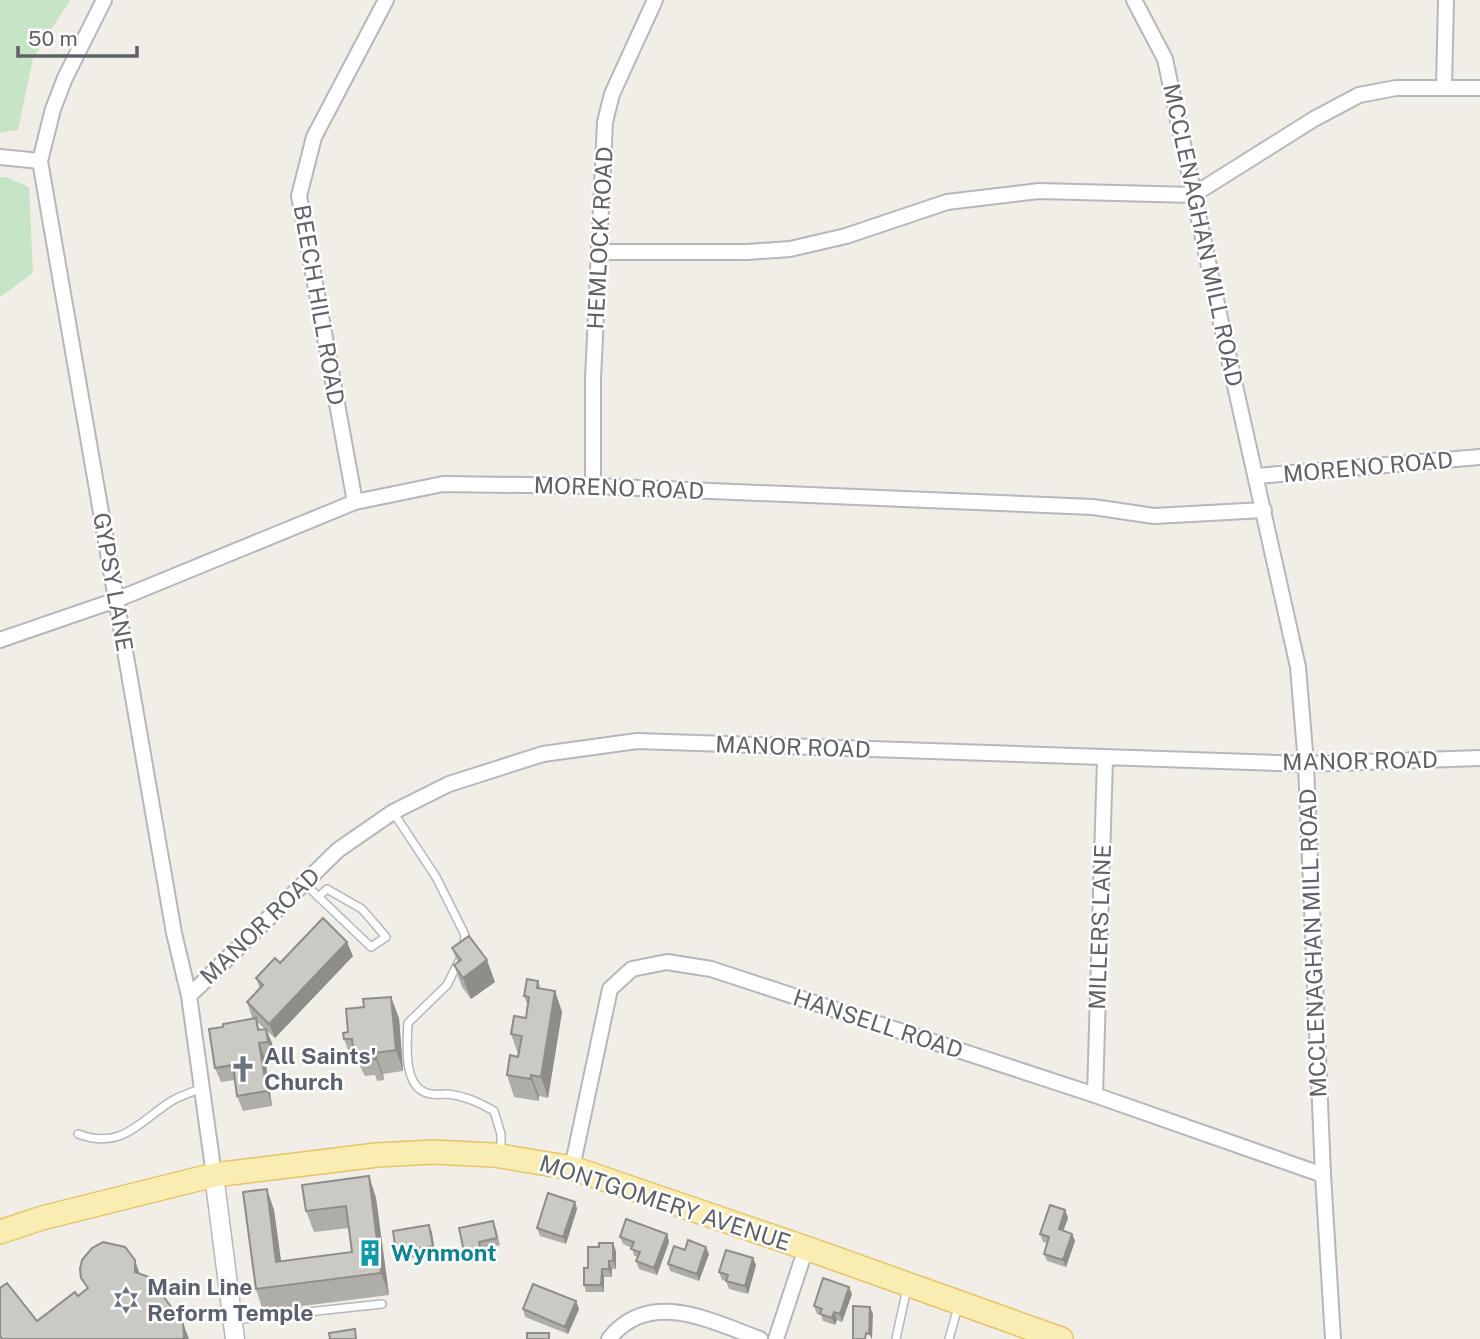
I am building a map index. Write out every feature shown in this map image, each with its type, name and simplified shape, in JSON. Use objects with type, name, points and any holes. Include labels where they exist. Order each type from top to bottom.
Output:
[{"type":"main road","name":"MONTGOMERY AVENUE","points":[[0,1232],[41,1218],[214,1175],[377,1155],[433,1152],[501,1156],[572,1168],[806,1248],[1052,1337]]},
{"type":"street","name":"GYPSY LANE","points":[[104,0],[65,78],[53,109],[40,161],[174,933],[190,996],[200,1089],[214,1175]]},
{"type":"street","name":"BEECH HILL ROAD","points":[[355,502],[299,196],[314,137],[386,0]]},
{"type":"street","name":"HEMLOCK ROAD","points":[[593,486],[593,379],[605,122],[612,94],[655,0]]},
{"type":"street","name":"MCCLENAGHAN MILL ROAD","points":[[1134,0],[1165,59],[1298,667],[1306,764],[1322,1175],[1333,1339]]},
{"type":"street","points":[[1444,87],[1446,0]]},
{"type":"street","points":[[600,252],[747,252],[790,249],[846,236],[947,202],[1039,191],[1194,195],[1314,119],[1359,95],[1396,88],[1480,88]]},
{"type":"street","points":[[0,157],[40,161]]},
{"type":"street","name":"MORENO ROAD","points":[[1256,476],[1480,457]]},
{"type":"street","name":"MORENO ROAD","points":[[0,640],[116,600],[355,502],[443,484],[593,486],[1093,507],[1154,516],[1264,510]]},
{"type":"street","name":"MANOR ROAD","points":[[190,996],[338,850],[393,812],[449,784],[543,754],[637,741],[1306,764],[1480,758]]},
{"type":"street","name":"MILLERS LANE","points":[[1095,1095],[1105,758]]},
{"type":"street","name":"HANSELL ROAD","points":[[572,1168],[610,989],[632,969],[667,962],[711,969],[1095,1095],[1322,1175]]},
{"type":"street","points":[[214,1175],[235,1339]]},
{"type":"street","points":[[776,1339],[806,1248]]},
{"type":"street","points":[[609,1339],[630,1318],[657,1310],[697,1317],[760,1339]]},
{"type":"lane","points":[[393,812],[436,877],[465,935],[464,951],[447,985],[408,1023],[406,1056],[414,1083],[428,1094],[450,1094],[477,1100],[494,1111],[501,1134],[501,1156]]},
{"type":"lane","points":[[304,883],[318,897],[371,947],[386,937],[362,909],[327,889],[318,897]]},
{"type":"lane","points":[[78,1134],[94,1140],[125,1136],[172,1100],[200,1089]]},
{"type":"lane","points":[[896,1339],[908,1284]]},
{"type":"lane","points":[[949,1339],[959,1303]]},
{"type":"lane","points":[[233,1320],[382,1304]]},
{"type":"green space","points":[[0,0],[70,0],[33,58],[18,130],[0,133]]},
{"type":"green space","points":[[0,177],[29,187],[33,273],[0,297]]},
{"type":"building","points":[[323,918],[347,942],[269,1024],[247,1002],[263,985],[256,978],[275,958],[280,963]]},
{"type":"building","points":[[469,936],[487,960],[463,978],[454,965],[461,960],[452,948]]},
{"type":"building","points":[[527,979],[538,981],[537,988],[555,991],[541,1077],[531,1075],[531,1079],[507,1075],[510,1055],[518,1057],[522,1036],[511,1034],[514,1016],[526,1018],[529,997],[524,996]]},
{"type":"building","points":[[391,997],[396,1050],[375,1053],[376,1059],[369,1060],[368,1054],[357,1055],[352,1039],[344,1039],[343,1033],[348,1032],[346,1009],[364,1007],[363,999]]},
{"type":"building","name":"All Saints' Church","points":[[256,1018],[258,1030],[266,1029],[268,1042],[259,1043],[267,1091],[237,1096],[233,1065],[215,1068],[209,1029]]},
{"type":"building","points":[[369,1176],[381,1273],[256,1289],[243,1192],[267,1189],[276,1262],[352,1252],[346,1206],[306,1211],[302,1185]]},
{"type":"building","points":[[548,1193],[575,1202],[563,1237],[537,1228]]},
{"type":"building","points":[[1050,1205],[1065,1210],[1059,1229],[1072,1234],[1063,1260],[1044,1254],[1049,1237],[1040,1234]]},
{"type":"building","points":[[626,1219],[667,1234],[654,1268],[636,1261],[640,1252],[631,1249],[634,1242],[620,1237]]},
{"type":"building","points":[[493,1221],[497,1238],[479,1242],[481,1252],[465,1256],[459,1228]]},
{"type":"building","points":[[429,1225],[433,1246],[396,1252],[393,1231]]},
{"type":"building","points":[[688,1240],[706,1247],[697,1274],[668,1264],[674,1246],[685,1250]]},
{"type":"building","name":"Main Line Reform Temple","points":[[103,1242],[125,1247],[135,1260],[135,1272],[149,1277],[183,1323],[182,1339],[2,1339],[0,1288],[7,1283],[37,1321],[75,1292],[78,1296],[88,1288],[81,1278],[82,1260],[92,1248]]},
{"type":"building","points":[[599,1243],[613,1243],[613,1261],[609,1261],[609,1269],[602,1269],[601,1285],[584,1285],[584,1268],[588,1268],[588,1247],[599,1247]]},
{"type":"building","points":[[726,1250],[753,1258],[745,1286],[726,1281],[728,1275],[719,1272]]},
{"type":"building","points":[[823,1278],[849,1287],[840,1314],[834,1312],[832,1318],[820,1314],[822,1309],[814,1306]]},
{"type":"building","points":[[533,1284],[576,1301],[565,1327],[523,1309]]},
{"type":"building","points":[[853,1306],[870,1307],[869,1334],[866,1333],[865,1339],[853,1339]]},
{"type":"building","points":[[355,1329],[356,1339],[330,1339],[329,1333]]},
{"type":"building","points":[[527,1333],[549,1333],[549,1339],[527,1339]]},
{"type":"place","name":"All Saints' Church","points":[[243,1069]]},
{"type":"place","name":"Wynmont","points":[[370,1253]]},
{"type":"place","name":"Main Line Reform Temple","points":[[126,1300]]}]
